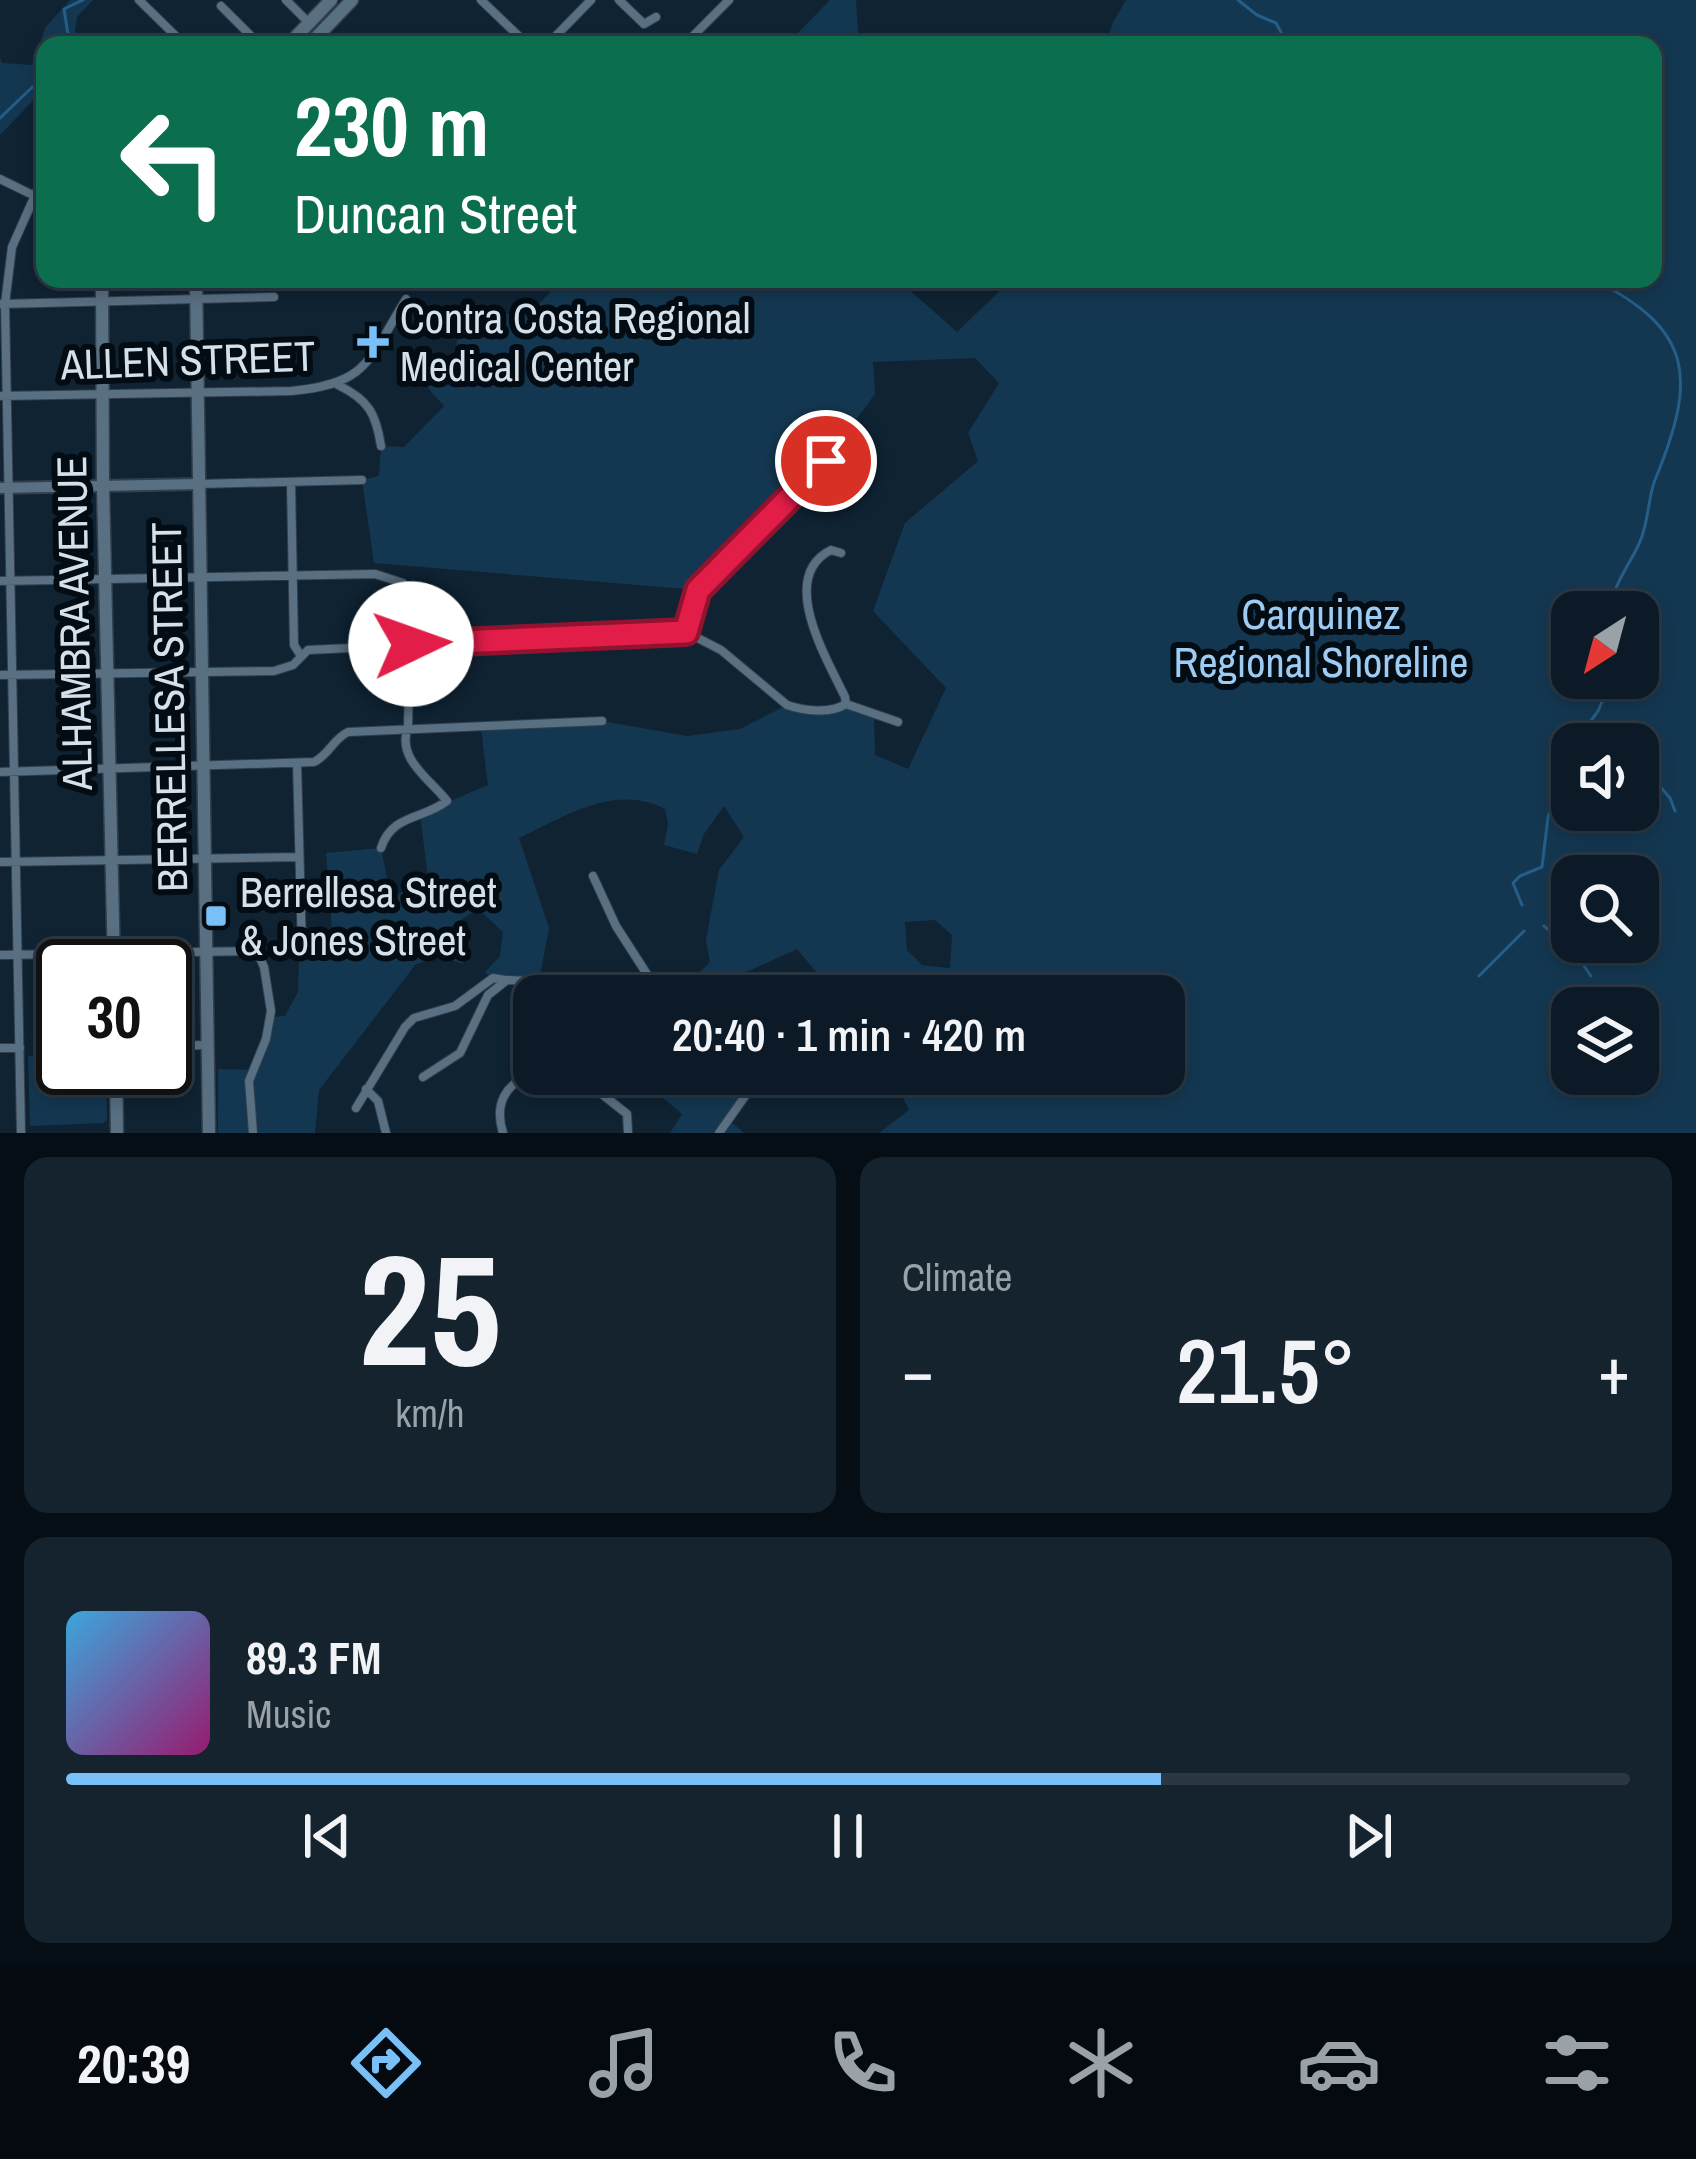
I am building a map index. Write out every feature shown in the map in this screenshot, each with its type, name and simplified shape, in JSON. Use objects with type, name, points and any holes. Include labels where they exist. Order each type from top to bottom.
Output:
[{"type":"main road","points":[[297,36],[331,0]]},
{"type":"main road","points":[[320,34],[352,0]]},
{"type":"main road","name":"ALHAMBRA AVENUE","points":[[102,288],[114,939]]},
{"type":"main road","name":"BERRELLESA STREET","points":[[196,288],[209,1133]]},
{"type":"main road","points":[[116,1095],[117,1133]]},
{"type":"street","points":[[139,0],[176,36]]},
{"type":"street","points":[[286,0],[320,34]]},
{"type":"street","points":[[481,0],[519,36]]},
{"type":"street","points":[[556,36],[591,0]]},
{"type":"street","points":[[619,0],[644,24],[656,17]]},
{"type":"street","points":[[693,36],[729,0]]},
{"type":"street","points":[[221,6],[251,36]]},
{"type":"street","points":[[0,179],[36,197]]},
{"type":"street","points":[[21,1133],[13,675],[5,581],[3,304],[12,247],[36,188]]},
{"type":"street","points":[[3,304],[274,297]]},
{"type":"street","name":"ALLEN STREET","points":[[4,396],[298,391],[337,385],[364,367],[382,345],[406,299]]},
{"type":"street","points":[[337,385],[359,395],[372,409],[380,446]]},
{"type":"street","points":[[686,632],[698,590],[826,461]]},
{"type":"street","points":[[5,488],[362,480]]},
{"type":"street","points":[[291,483],[294,645],[301,656]]},
{"type":"street","points":[[841,553],[831,550],[820,556],[806,595],[807,612],[846,704]]},
{"type":"street","points":[[5,581],[375,574],[403,583],[411,603],[403,740],[408,756],[447,801],[399,821],[386,831],[381,848]]},
{"type":"street","points":[[0,675],[274,671],[286,669],[308,650],[686,632],[722,650],[787,704],[824,710],[846,704],[898,722]]},
{"type":"street","points":[[0,772],[297,763],[322,758],[348,732],[602,721]]},
{"type":"street","points":[[297,763],[302,950]]},
{"type":"street","points":[[0,862],[298,857]]},
{"type":"street","points":[[593,875],[616,926],[649,975]]},
{"type":"street","points":[[192,954],[257,951],[264,967],[271,1011],[266,1039],[249,1081],[253,1133]]},
{"type":"street","points":[[0,955],[36,956]]},
{"type":"street","points":[[356,1108],[415,1018],[455,1006],[494,978],[513,980]]},
{"type":"street","points":[[423,1077],[460,1053],[488,995],[507,980]]},
{"type":"street","points":[[192,1045],[207,1045]]},
{"type":"street","points":[[0,1048],[20,1048]]},
{"type":"street","points":[[503,1133],[499,1113],[513,1085]]},
{"type":"street","points":[[366,1089],[378,1101],[386,1133]]},
{"type":"street","points":[[604,1095],[627,1114],[628,1133]]},
{"type":"street","points":[[719,1133],[746,1095]]},
{"type":"green space","points":[[70,0],[93,0],[77,17],[74,36],[42,36]]},
{"type":"green space","points":[[830,0],[856,0],[858,36],[795,36]]},
{"type":"green space","name":"Carquinez Regional Shoreline","points":[[1126,0],[1696,0],[1696,1133],[879,1133],[909,1110],[902,1095],[1185,1095],[1185,975],[819,975],[797,949],[740,975],[697,975],[710,962],[706,940],[719,870],[744,837],[724,806],[704,834],[697,854],[664,845],[665,809],[627,800],[590,806],[519,838],[549,928],[540,975],[513,975],[513,979],[493,978],[485,972],[500,956],[503,932],[478,909],[444,931],[445,944],[464,957],[463,964],[442,957],[416,964],[319,1090],[315,1133],[218,1133],[218,1069],[254,1070],[273,1017],[285,1016],[298,992],[299,952],[334,953],[326,853],[381,848],[391,898],[428,878],[420,814],[488,785],[481,728],[602,721],[687,736],[740,729],[787,705],[824,709],[846,704],[874,715],[875,755],[908,769],[946,688],[873,611],[905,523],[978,461],[968,433],[999,383],[975,358],[873,362],[875,394],[826,461],[698,590],[374,563],[362,480],[379,476],[381,446],[404,447],[444,406],[427,387],[454,364],[461,311],[528,315],[554,288],[907,288],[957,332],[1003,288],[1662,288],[1662,36],[1109,36]],"holes":[[[935,920],[952,935],[950,968],[922,965],[907,950],[905,922]]]},
{"type":"green space","points":[[36,56],[36,97],[0,135],[0,58],[2,63],[33,65]]},
{"type":"green space","points":[[28,1056],[36,1056],[36,1095],[107,1095],[107,1120],[30,1126]]},
{"type":"green space","points":[[660,1095],[746,1095],[729,1120],[744,1133],[670,1133],[682,1114]]},
{"type":"waterway","points":[[67,36],[64,9],[83,0]]},
{"type":"waterway","points":[[1238,0],[1276,23],[1283,36]]},
{"type":"waterway","points":[[0,118],[36,84]]},
{"type":"waterway","points":[[1608,288],[1651,318],[1668,339],[1678,361],[1681,386],[1642,536],[1616,591]]},
{"type":"waterway","points":[[1589,723],[1603,699]]},
{"type":"waterway","points":[[1659,785],[1675,811]]},
{"type":"waterway","points":[[1522,905],[1513,883],[1542,867],[1551,809]]},
{"type":"waterway","points":[[1544,926],[1573,950],[1591,976]]},
{"type":"waterway","points":[[1479,976],[1524,931]]},
{"type":"place","name":"Contra Costa Regional Medical Center","points":[[373,342]]},
{"type":"place","name":"Berrellesa Street & Jones Street","points":[[216,916]]},
{"type":"route","points":[[411,644],[686,632],[698,590],[826,461]]}]
